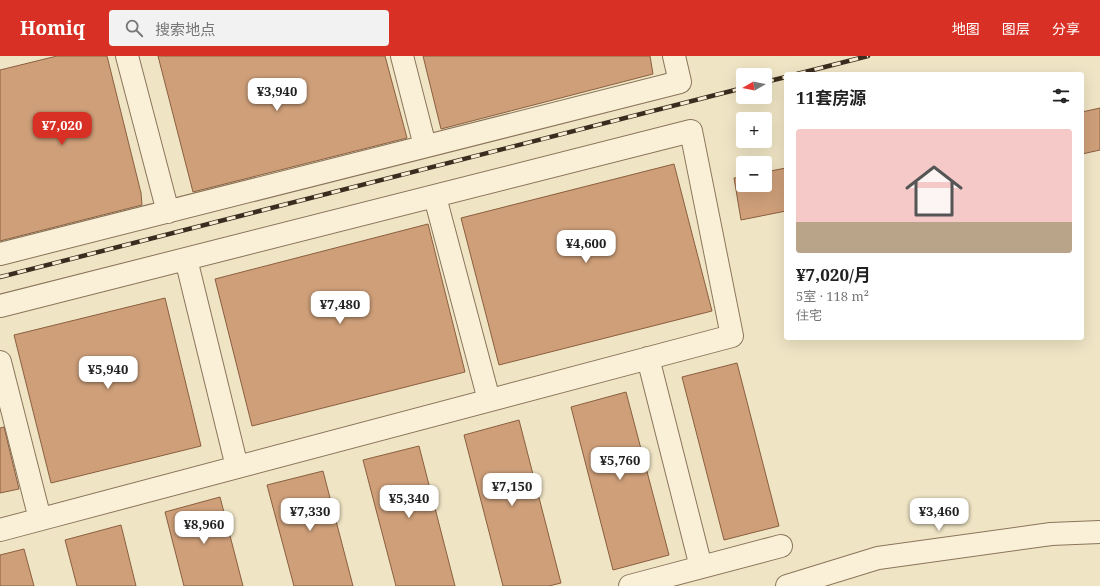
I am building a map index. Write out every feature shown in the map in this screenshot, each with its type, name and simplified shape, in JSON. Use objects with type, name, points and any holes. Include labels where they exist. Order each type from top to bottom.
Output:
[{"type":"street","points":[[127,56],[168,212]]},
{"type":"street","points":[[402,56],[425,146]]},
{"type":"street","points":[[0,254],[680,82],[674,56]]},
{"type":"street","points":[[0,306],[691,131],[732,336],[0,530]]},
{"type":"street","points":[[435,197],[490,400]]},
{"type":"street","points":[[186,259],[237,467]]},
{"type":"street","points":[[648,358],[702,567]]},
{"type":"street","points":[[0,362],[40,519]]},
{"type":"street","points":[[787,586],[878,558],[1051,534],[1100,532]]},
{"type":"street","points":[[630,586],[781,546]]},
{"type":"building","points":[[57,56],[107,56],[141,193],[142,205],[0,241],[0,70]]},
{"type":"building","points":[[158,56],[385,56],[407,138],[193,192]]},
{"type":"building","points":[[423,56],[650,56],[653,74],[441,129]]},
{"type":"building","points":[[1100,108],[1100,150],[1084,154],[1084,112]]},
{"type":"building","points":[[674,164],[712,311],[499,365],[461,218]]},
{"type":"building","points":[[784,168],[784,211],[741,220],[736,192],[772,192],[772,171]]},
{"type":"building","points":[[734,178],[736,178],[736,190]]},
{"type":"building","points":[[428,224],[465,372],[252,426],[215,279]]},
{"type":"building","points":[[165,298],[201,446],[51,483],[14,335]]},
{"type":"building","points":[[737,363],[779,526],[724,540],[682,377]]},
{"type":"building","points":[[626,392],[669,555],[613,570],[571,407]]},
{"type":"building","points":[[519,420],[561,583],[549,586],[503,586],[464,435]]},
{"type":"building","points":[[4,427],[19,489],[0,493],[0,428]]},
{"type":"building","points":[[419,446],[455,586],[396,586],[363,460]]},
{"type":"building","points":[[323,471],[353,586],[294,586],[267,485]]},
{"type":"building","points":[[220,497],[243,586],[184,586],[165,512]]},
{"type":"building","points":[[121,525],[136,586],[77,586],[65,540]]},
{"type":"building","points":[[24,549],[34,586],[0,586],[0,555]]},
{"type":"railway","points":[[805,72],[868,56]]},
{"type":"railway","points":[[772,80],[784,77]]},
{"type":"railway","points":[[0,277],[736,90]]}]
